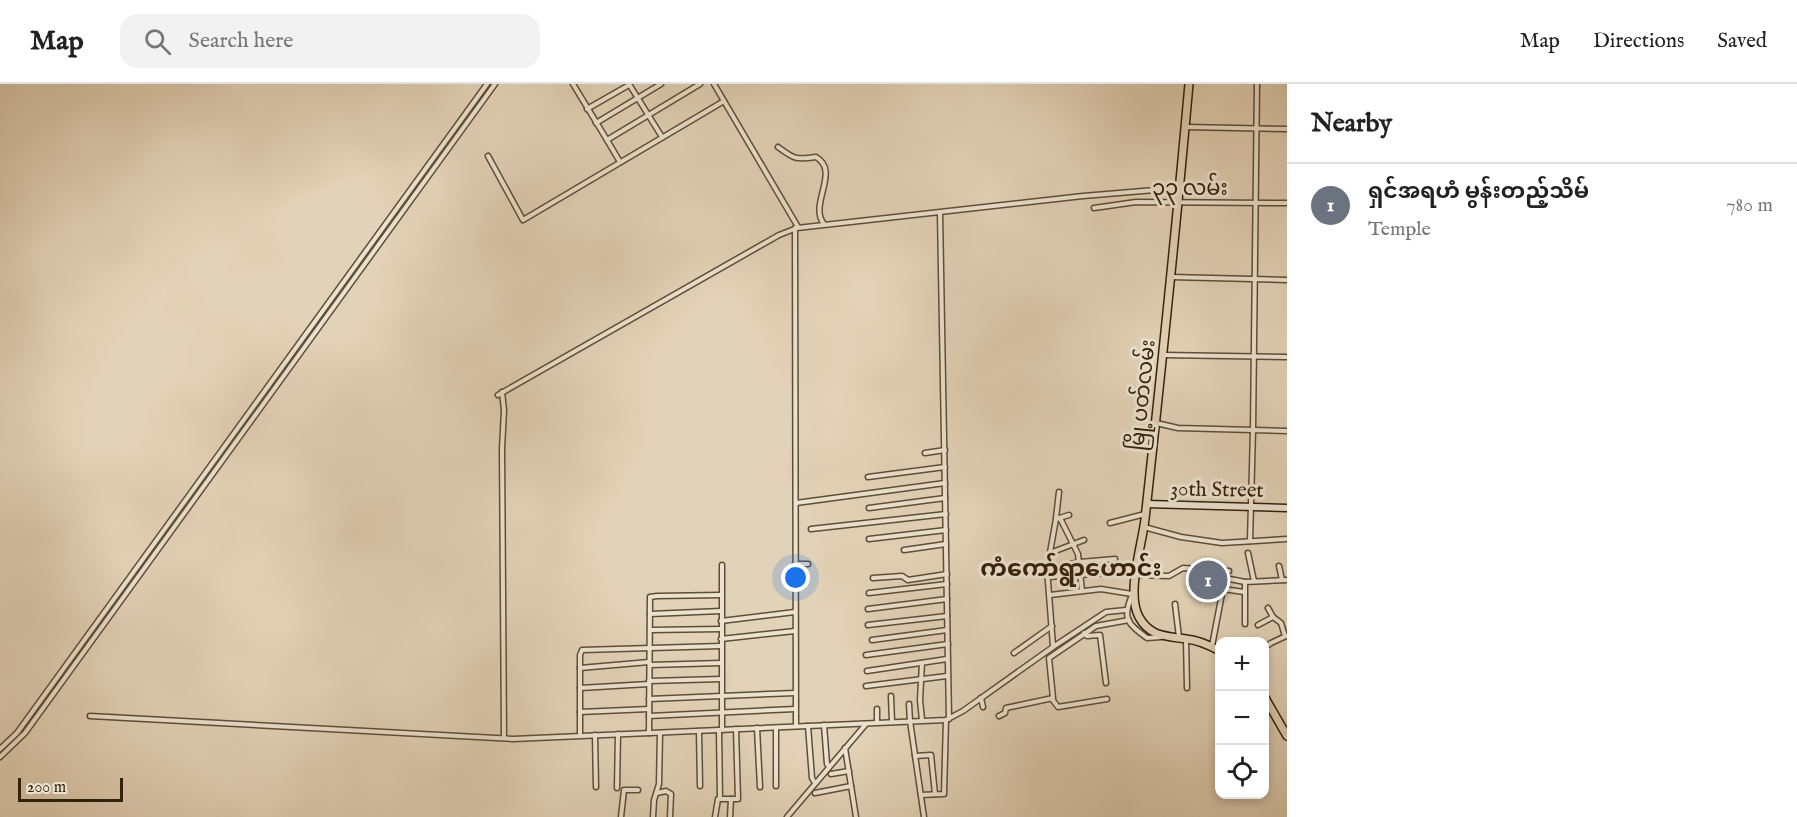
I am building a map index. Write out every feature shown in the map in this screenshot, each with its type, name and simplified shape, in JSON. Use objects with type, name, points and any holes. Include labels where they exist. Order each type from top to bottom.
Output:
[{"type":"main road","name":"မြို့ပတ်လမ်း","points":[[1162,636],[1149,630],[1139,616],[1133,591],[1146,514],[1190,84]]},
{"type":"main road","name":"30th Street","points":[[1147,504],[1287,508]]},
{"type":"main road","points":[[1162,636],[1183,638],[1215,648]]},
{"type":"main road","points":[[1269,705],[1287,736]]},
{"type":"street","points":[[0,749],[17,732],[488,84]]},
{"type":"street","points":[[0,756],[25,733],[495,84]]},
{"type":"street","points":[[573,84],[620,163]]},
{"type":"street","points":[[596,123],[661,84]]},
{"type":"street","points":[[607,140],[700,84]]},
{"type":"street","points":[[714,84],[797,228],[796,726]]},
{"type":"street","points":[[1250,542],[1255,356],[1257,84]]},
{"type":"street","points":[[587,109],[629,85],[662,137]]},
{"type":"street","points":[[488,156],[523,220],[724,100]]},
{"type":"street","points":[[1185,127],[1287,129]]},
{"type":"street","points":[[778,147],[794,159],[816,157],[823,162],[826,167],[826,178],[820,217],[825,224]]},
{"type":"street","points":[[504,738],[502,449],[504,410],[500,394],[759,246],[797,228],[1083,196],[1180,188]]},
{"type":"street","name":"၃၃ လမ်း","points":[[1094,208],[1136,202],[1166,204],[1179,202],[1287,203]]},
{"type":"street","points":[[921,795],[944,792],[944,753],[948,719],[940,213]]},
{"type":"street","points":[[1171,277],[1287,279]]},
{"type":"street","points":[[1162,355],[1287,357]]},
{"type":"street","points":[[1156,423],[1178,428],[1287,431]]},
{"type":"street","points":[[925,453],[945,450]]},
{"type":"street","points":[[868,477],[945,467]]},
{"type":"street","points":[[796,504],[945,483]]},
{"type":"street","points":[[1053,647],[1047,569],[1058,519],[1059,492]]},
{"type":"street","points":[[869,508],[945,498]]},
{"type":"street","points":[[811,529],[946,513]]},
{"type":"street","points":[[1110,523],[1146,514]]},
{"type":"street","points":[[1058,519],[1069,515]]},
{"type":"street","points":[[1058,519],[1074,543],[1080,562],[1082,591]]},
{"type":"street","points":[[1144,527],[1198,540],[1222,543],[1287,539]]},
{"type":"street","points":[[869,539],[946,530]]},
{"type":"street","points":[[1049,553],[1084,540]]},
{"type":"street","points":[[904,550],[946,544]]},
{"type":"street","points":[[1248,553],[1254,581]]},
{"type":"street","points":[[1047,569],[1080,562],[1115,559]]},
{"type":"street","points":[[795,564],[808,564]]},
{"type":"street","points":[[720,799],[722,565]]},
{"type":"street","points":[[1212,646],[1225,578],[1245,582],[1284,580],[1279,566]]},
{"type":"street","points":[[1047,577],[1122,570],[1169,576],[1183,568],[1229,571]]},
{"type":"street","points":[[873,578],[902,576],[908,580],[947,574]]},
{"type":"street","points":[[1245,582],[1245,624]]},
{"type":"street","points":[[869,593],[947,584]]},
{"type":"street","points":[[1050,595],[1110,589],[1133,591],[1126,616],[1147,638],[1162,636]]},
{"type":"street","points":[[1223,590],[1244,592]]},
{"type":"street","points":[[649,733],[651,597],[721,595]]},
{"type":"street","points":[[868,609],[947,599]]},
{"type":"street","points":[[1175,604],[1183,638],[1187,688]]},
{"type":"street","points":[[1268,608],[1273,617],[1281,623],[1286,636],[1269,644]]},
{"type":"street","points":[[90,716],[504,738],[948,719],[1106,612],[1126,610]]},
{"type":"street","points":[[650,614],[721,611]]},
{"type":"street","points":[[721,621],[795,612]]},
{"type":"street","points":[[868,625],[947,616]]},
{"type":"street","points":[[1258,625],[1273,617]]},
{"type":"street","points":[[1052,699],[1054,696],[1049,658],[1096,626],[1129,620]]},
{"type":"street","points":[[1014,653],[1052,626]]},
{"type":"street","points":[[650,630],[721,629]]},
{"type":"street","points":[[872,640],[947,630]]},
{"type":"street","points":[[721,639],[795,631]]},
{"type":"street","points":[[1084,633],[1088,636],[1100,636],[1106,683]]},
{"type":"street","points":[[866,655],[948,644]]},
{"type":"street","points":[[580,735],[580,652],[582,650],[721,646]]},
{"type":"street","points":[[867,671],[947,659]]},
{"type":"street","points":[[580,668],[721,663]]},
{"type":"street","points":[[922,663],[922,720]]},
{"type":"street","points":[[866,686],[947,676]]},
{"type":"street","points":[[580,688],[721,679]]},
{"type":"street","points":[[649,699],[795,693]]},
{"type":"street","points":[[891,696],[892,722]]},
{"type":"street","points":[[981,698],[983,707]]},
{"type":"street","points":[[1052,699],[1058,707],[1107,699]]},
{"type":"street","points":[[999,716],[1005,713],[1006,708],[1052,699]]},
{"type":"street","points":[[909,704],[924,817]]},
{"type":"street","points":[[580,712],[649,709]]},
{"type":"street","points":[[649,716],[795,709]]},
{"type":"street","points":[[877,709],[877,722]]},
{"type":"street","points":[[787,817],[867,723]]},
{"type":"street","points":[[824,725],[829,766]]},
{"type":"street","points":[[808,726],[812,778],[815,783]]},
{"type":"street","points":[[757,728],[760,787]]},
{"type":"street","points":[[776,728],[776,786]]},
{"type":"street","points":[[715,817],[716,801],[738,799],[736,729]]},
{"type":"street","points":[[699,731],[700,786]]},
{"type":"street","points":[[653,817],[654,800],[657,793],[660,733]]},
{"type":"street","points":[[617,788],[618,734]]},
{"type":"street","points":[[596,735],[596,787]]},
{"type":"street","points":[[845,747],[855,817]]},
{"type":"street","points":[[915,756],[931,755],[935,794]]},
{"type":"street","points":[[831,774],[849,771]]},
{"type":"street","points":[[815,793],[851,786]]},
{"type":"street","points":[[621,817],[624,790],[638,790]]},
{"type":"street","points":[[657,793],[666,791],[671,794],[670,817]]},
{"type":"street","points":[[730,817],[731,799]]},
{"type":"place","name":"ရှင်အရဟံ မွန်းတည့်သိမ်","points":[[1208,580]]},
{"type":"district","name":"ကံကော်ရွာဟောင်း","points":[[1071,568]]}]
